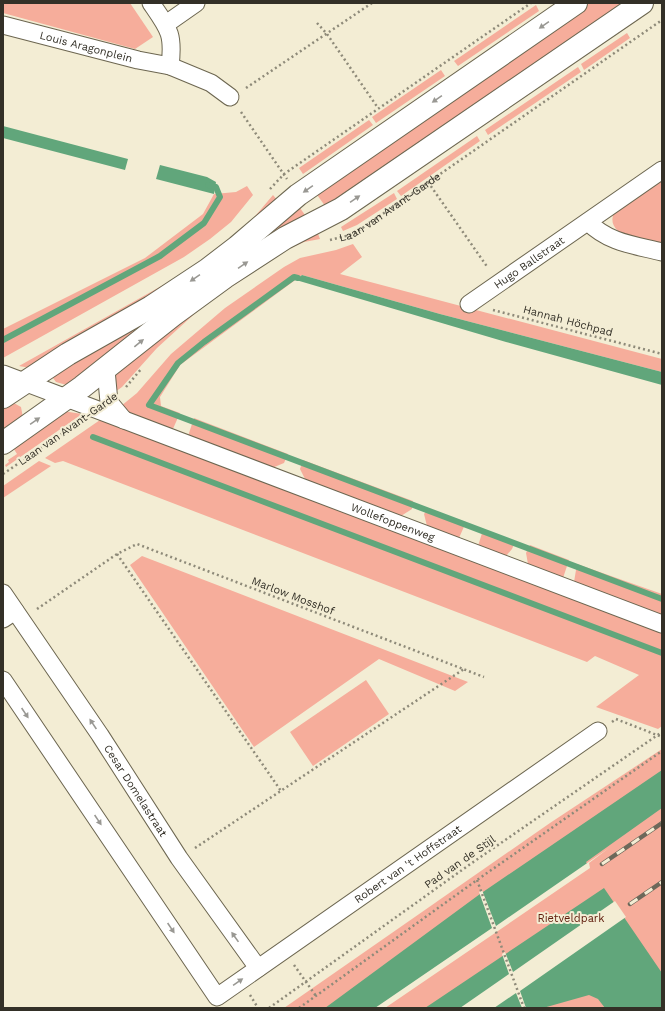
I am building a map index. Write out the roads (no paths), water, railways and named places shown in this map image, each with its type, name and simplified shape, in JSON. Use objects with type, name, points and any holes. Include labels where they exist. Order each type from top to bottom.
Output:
[{"type":"street","points":[[151,3],[166,24],[172,38],[170,66]]},
{"type":"street","points":[[166,24],[196,3]]},
{"type":"street","points":[[3,397],[68,354],[151,307],[207,270],[238,247],[298,195],[576,3]]},
{"type":"street","name":"Laan van Avant-Garde","points":[[3,443],[106,370],[167,319],[225,276],[285,238],[341,209],[642,3]]},
{"type":"street","name":"Louis Aragonplein","points":[[3,25],[138,60],[170,66],[211,83],[230,97]]},
{"type":"street","name":"Hugo Ballstraat","points":[[469,304],[662,170]]},
{"type":"street","points":[[588,222],[599,233],[614,240],[662,252]]},
{"type":"street","points":[[103,406],[106,370]]},
{"type":"street","name":"Wollefoppenweg","points":[[3,374],[67,399],[103,406],[124,420],[662,624]]},
{"type":"street","name":"Cesar Domelastraat","points":[[3,593],[13,616],[100,735],[179,858],[258,968]]},
{"type":"street","name":"Robert van 't Hoffstraat","points":[[3,680],[217,997],[598,731]]},
{"type":"waterway","points":[[3,340],[160,256],[204,223],[220,197],[216,187],[208,185]]},
{"type":"waterway","points":[[298,278],[294,277],[204,342],[178,363],[149,405],[662,599]]},
{"type":"waterway","points":[[93,437],[662,653]]},
{"type":"railway","points":[[602,864],[662,823]]},
{"type":"railway","points":[[630,904],[662,882]]},
{"type":"park label","name":"Rietveldpark","points":[[571,918]]}]
